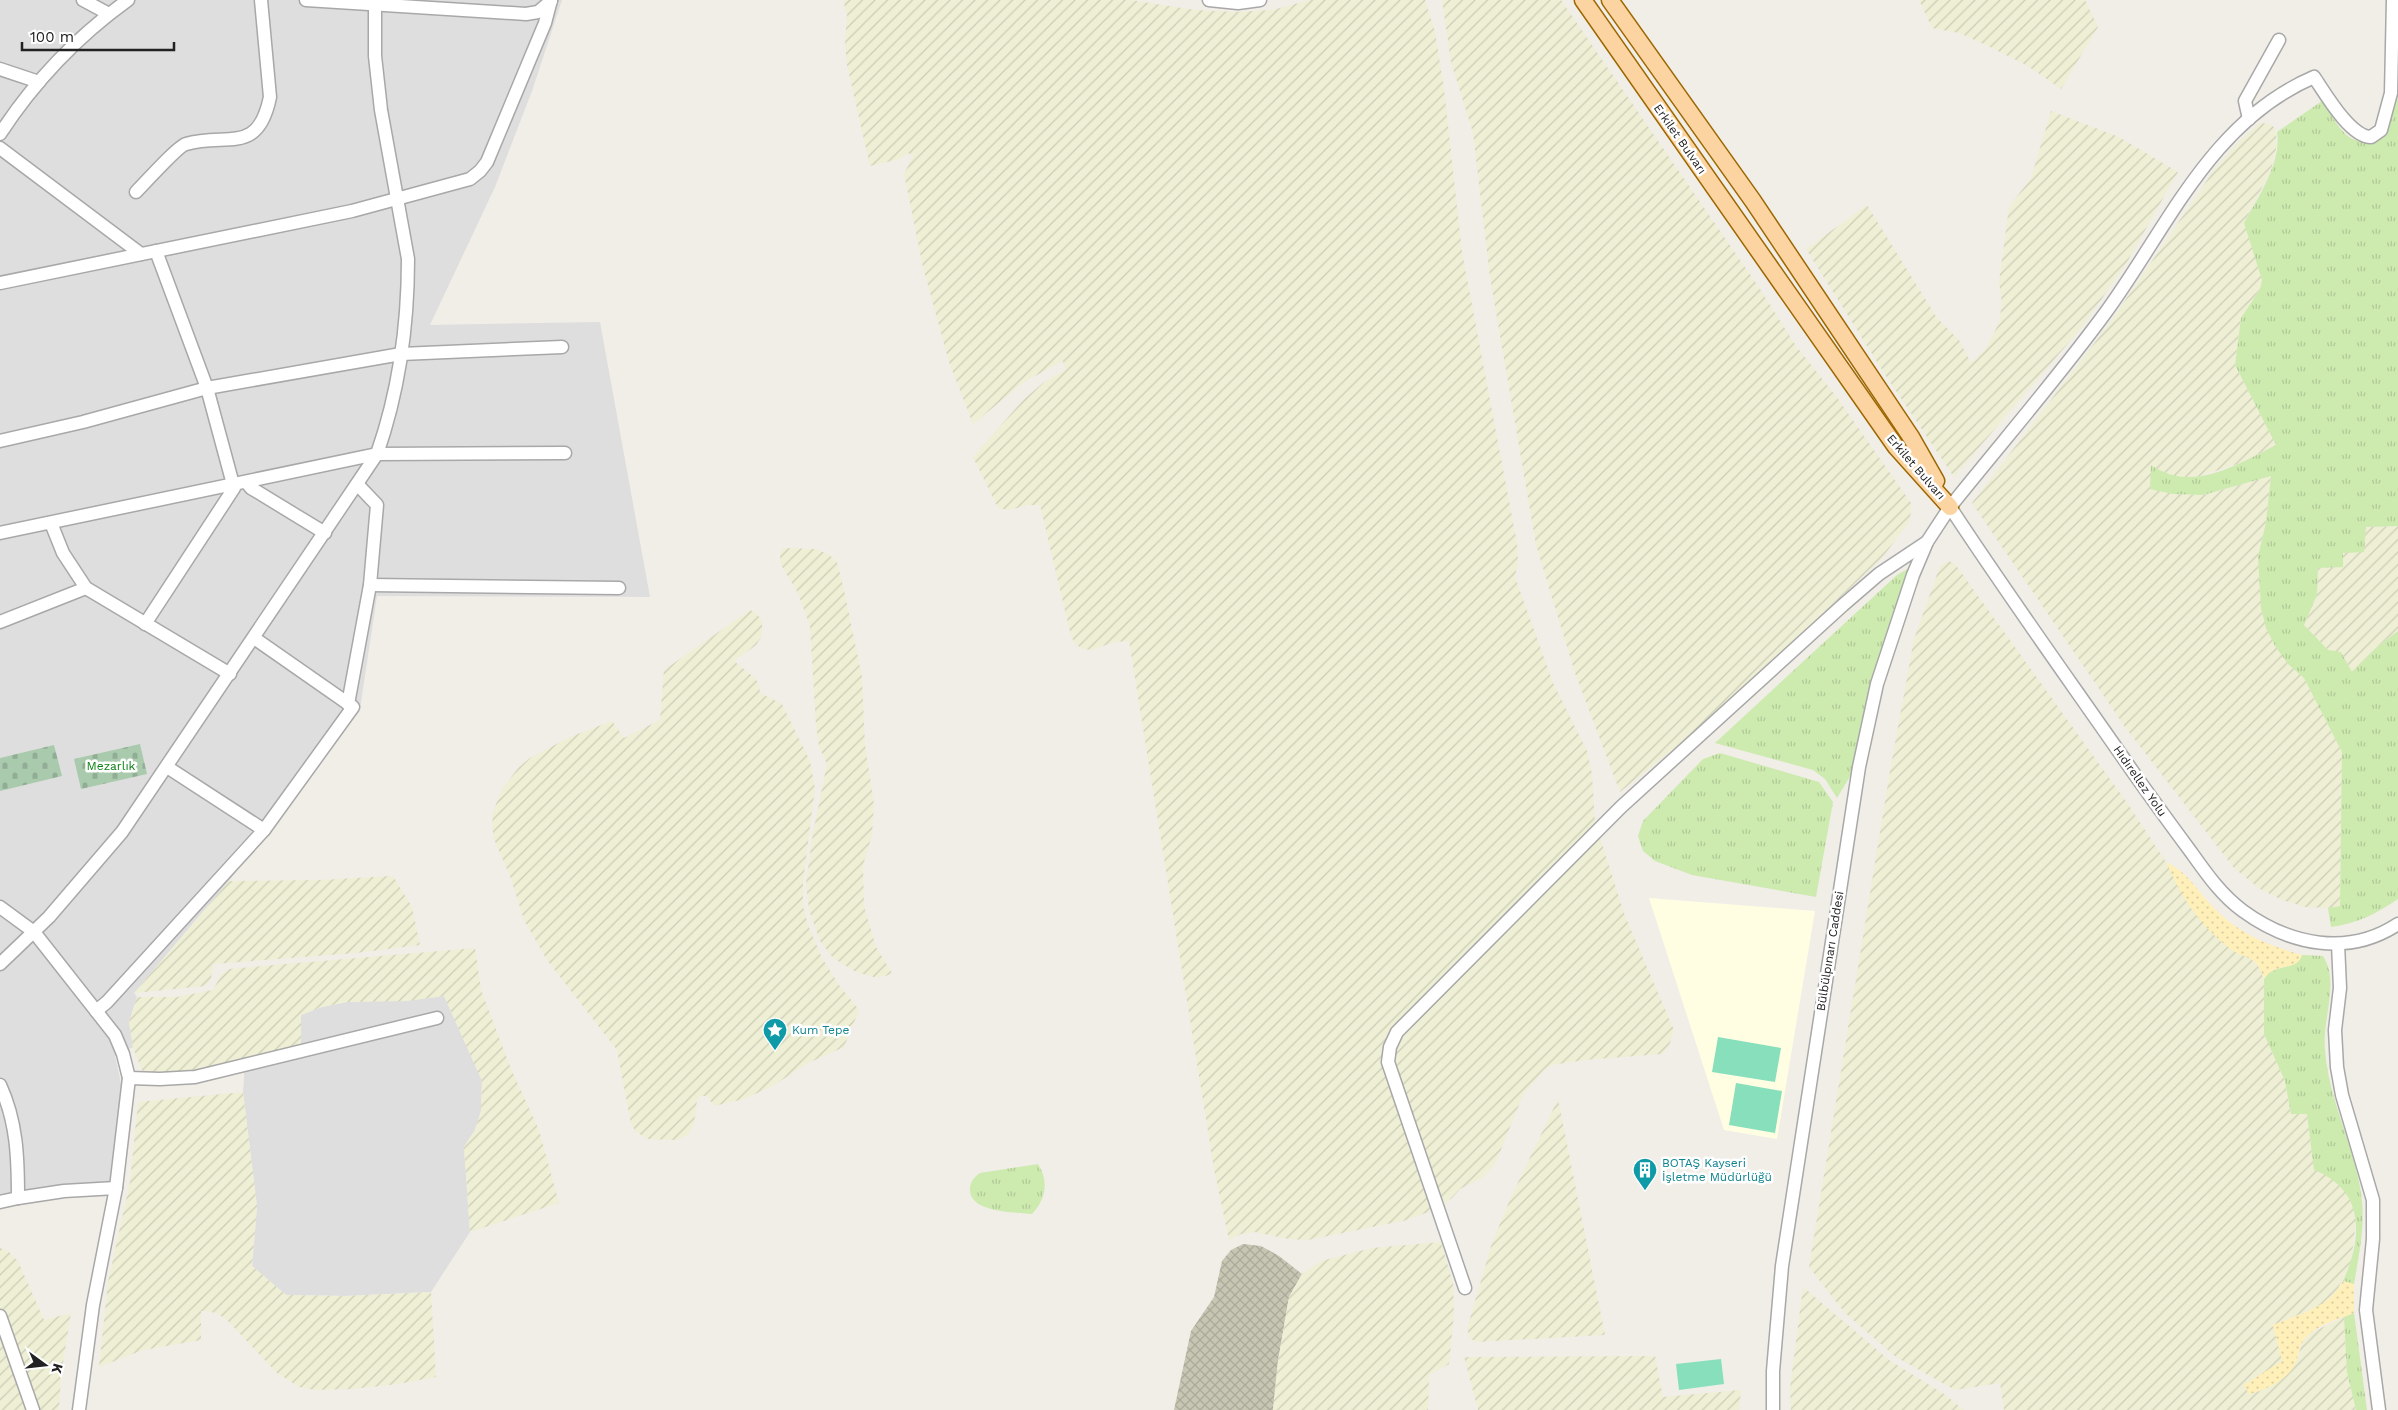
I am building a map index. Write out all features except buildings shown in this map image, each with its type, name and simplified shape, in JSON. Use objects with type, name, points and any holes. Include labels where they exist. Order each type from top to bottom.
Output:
[{"type":"main road","name":"Erkilet Bulvarı","points":[[1583,0],[1896,447],[1950,507]]},
{"type":"main road","name":"Erkilet Bulvarı","points":[[1610,0],[1753,200],[1911,437],[1950,507]]},
{"type":"street","points":[[83,0],[109,14]]},
{"type":"street","points":[[0,134],[39,82],[98,22],[128,0]]},
{"type":"street","points":[[136,192],[184,144],[248,137],[259,125],[266,112],[270,97],[261,0]]},
{"type":"street","points":[[306,0],[375,2],[526,14],[543,9],[551,0]]},
{"type":"street","points":[[0,283],[397,200],[470,179],[484,166],[545,23],[551,0]]},
{"type":"street","points":[[1209,0],[1238,3],[1260,0]]},
{"type":"street","name":"Bülbülpınarı Caddesi","points":[[1773,1410],[1773,1371],[1782,1266],[1859,767],[1888,646],[1913,575],[1927,542],[1950,507],[2091,332],[2128,280],[2200,170],[2219,147],[2249,119],[2285,91],[2314,77],[2347,123],[2363,136],[2371,137],[2379,133],[2383,126],[2391,93],[2393,0]]},
{"type":"street","points":[[0,964],[34,932],[97,863],[139,809],[377,454],[394,402],[407,305],[408,259],[378,83],[375,2]]},
{"type":"street","points":[[2249,119],[2245,101],[2279,40]]},
{"type":"street","points":[[0,69],[39,82]]},
{"type":"street","points":[[0,148],[141,254]]},
{"type":"street","points":[[156,250],[240,483],[325,533]]},
{"type":"street","points":[[0,441],[83,422],[207,388],[401,354],[562,347]]},
{"type":"street","points":[[0,534],[377,454],[565,454]]},
{"type":"street","points":[[145,624],[240,483]]},
{"type":"street","points":[[348,704],[370,586],[377,505],[357,484]]},
{"type":"street","name":"Hıdırellez Yolu","points":[[1950,507],[2058,668],[2219,890],[2246,914],[2281,932],[2307,940],[2338,944],[2363,941],[2398,924]]},
{"type":"street","points":[[51,523],[63,553],[86,588],[230,674]]},
{"type":"street","points":[[1465,1288],[1388,1062],[1393,1039],[1397,1032],[1621,807],[1843,605],[1879,574],[1927,542]]},
{"type":"street","points":[[370,586],[619,588]]},
{"type":"street","points":[[0,622],[86,588]]},
{"type":"street","points":[[96,1011],[264,830],[353,707],[254,638]]},
{"type":"street","points":[[167,767],[264,830]]},
{"type":"street","points":[[0,907],[34,932],[96,1011],[120,1044],[129,1078],[116,1188],[92,1305],[79,1410]]},
{"type":"street","points":[[2338,944],[2340,988],[2335,1030],[2337,1068],[2342,1095],[2373,1200],[2373,1239],[2366,1310],[2378,1410]]},
{"type":"street","points":[[129,1078],[160,1080],[195,1077],[437,1018]]},
{"type":"street","points":[[0,1086],[16,1133],[18,1198]]},
{"type":"street","points":[[0,1202],[81,1189],[116,1188]]},
{"type":"street","points":[[0,1316],[33,1410]]},
{"type":"shaded area","points":[[0,0],[562,0],[532,91],[495,187],[430,325],[600,322],[650,597],[377,596],[360,709],[229,881],[134,993],[137,997],[129,1022],[133,1047],[115,1056],[122,1088],[110,1184],[0,1194]]},
{"type":"shaded area","points":[[843,0],[1130,0],[1195,10],[1235,12],[1272,10],[1310,0],[1425,0],[1435,32],[1444,89],[1462,252],[1517,543],[1518,561],[1515,577],[1553,683],[1587,751],[1592,774],[1595,822],[1625,916],[1674,1030],[1669,1046],[1662,1054],[1584,1060],[1552,1065],[1543,1071],[1523,1095],[1495,1164],[1482,1178],[1460,1189],[1452,1198],[1431,1211],[1407,1220],[1308,1240],[1289,1239],[1254,1232],[1241,1234],[1229,1240],[1214,1169],[1129,641],[1114,642],[1092,650],[1083,649],[1075,644],[1071,636],[1040,505],[1028,505],[1009,510],[998,508],[973,457],[1024,399],[1044,382],[1065,370],[1063,361],[1024,382],[973,424],[949,362],[923,267],[904,174],[913,156],[908,153],[900,159],[870,166],[847,65],[845,43],[847,15]]},
{"type":"shaded area","points":[[1442,0],[1561,0],[1758,286],[1796,346],[1836,396],[1911,503],[1909,522],[1882,558],[1718,713],[1620,792],[1575,673],[1536,545],[1490,277],[1473,133],[1451,62]]},
{"type":"shaded area","points":[[1919,0],[2085,0],[2098,27],[2061,89],[2026,65],[1988,46],[1959,33],[1932,28]]},
{"type":"shaded area","points":[[2051,111],[2119,137],[2178,172],[2126,264],[2082,327],[1954,477],[1886,376],[1806,249],[1867,205],[1937,318],[1959,340],[1971,363],[1985,350],[1999,323],[2002,303],[1999,282],[2009,207],[2031,178]]},
{"type":"shaded area","points":[[2260,123],[2270,124],[2275,128],[2277,144],[2271,170],[2244,223],[2262,280],[2260,289],[2241,318],[2235,365],[2276,445],[2241,463],[2197,477],[2175,477],[2158,470],[2150,488],[2173,494],[2203,495],[2271,476],[2266,522],[2258,557],[2263,618],[2275,646],[2288,664],[2304,678],[2342,752],[2340,907],[2305,907],[2282,900],[2260,889],[2234,868],[2125,727],[1972,503],[2109,324],[2214,170],[2239,141]]},
{"type":"shaded area","points":[[2398,526],[2398,631],[2378,646],[2352,673],[2343,655],[2328,650],[2304,625],[2317,595],[2318,568],[2343,567],[2343,553],[2366,527]]},
{"type":"shaded area","points":[[783,548],[815,549],[828,554],[837,562],[844,590],[862,677],[865,745],[874,804],[872,835],[863,865],[864,906],[876,947],[892,973],[886,976],[874,977],[856,972],[833,958],[820,941],[809,910],[806,883],[813,833],[827,764],[819,746],[816,726],[810,626],[798,593],[781,565],[780,556]]},
{"type":"shaded area","points":[[1949,561],[1955,564],[2128,804],[2166,862],[2190,907],[2223,943],[2234,951],[2249,957],[2260,968],[2265,985],[2264,1034],[2285,1081],[2291,1114],[2307,1113],[2314,1169],[2331,1178],[2344,1190],[2353,1205],[2356,1222],[2351,1261],[2337,1291],[2318,1307],[2273,1325],[2282,1361],[2257,1392],[2272,1385],[2286,1375],[2296,1362],[2303,1341],[2311,1333],[2344,1317],[2347,1372],[2356,1410],[2004,1410],[2000,1383],[1955,1390],[1896,1357],[1845,1313],[1809,1267],[1890,771],[1914,639],[1940,566]]},
{"type":"shaded area","points":[[750,610],[757,614],[762,621],[762,636],[756,645],[734,661],[755,678],[759,685],[760,693],[782,704],[810,761],[815,788],[803,882],[803,906],[808,925],[822,958],[839,985],[859,1010],[844,1047],[808,1063],[771,1087],[744,1099],[714,1106],[707,1096],[700,1096],[697,1100],[694,1124],[688,1135],[677,1140],[648,1139],[636,1132],[631,1124],[617,1050],[547,960],[524,920],[510,876],[494,839],[492,826],[493,812],[501,791],[518,768],[530,758],[570,737],[612,721],[624,738],[660,720],[664,670]]},
{"type":"shaded area","points":[[393,876],[412,907],[420,945],[356,953],[213,964],[211,979],[205,986],[134,993],[229,881],[319,880]]},
{"type":"shaded area","points":[[1649,898],[1815,911],[1777,1139],[1724,1130]]},
{"type":"shaded area","points":[[475,948],[481,990],[511,1069],[539,1130],[559,1203],[470,1232],[464,1147],[475,1130],[481,1111],[482,1081],[444,996],[407,1001],[347,1002],[322,1007],[301,1015],[301,1048],[209,1069],[145,1078],[133,1047],[129,1022],[137,997],[177,997],[213,990],[221,975],[229,969]]},
{"type":"shaded area","points":[[444,996],[482,1080],[481,1111],[475,1130],[464,1147],[470,1232],[431,1292],[345,1296],[286,1295],[252,1266],[257,1206],[243,1092],[245,1062],[301,1048],[301,1015],[322,1007],[347,1002],[423,999]]},
{"type":"shaded area","points":[[243,1092],[257,1206],[252,1266],[286,1295],[345,1296],[431,1292],[436,1377],[398,1384],[352,1389],[316,1390],[299,1387],[277,1373],[226,1319],[216,1313],[206,1311],[201,1311],[201,1340],[143,1350],[99,1367],[108,1282],[130,1182],[138,1102]]},
{"type":"shaded area","points":[[1558,1099],[1605,1335],[1476,1342],[1470,1338],[1467,1329],[1491,1246],[1511,1197]]},
{"type":"shaded area","points":[[1441,1242],[1453,1284],[1454,1314],[1449,1364],[1429,1375],[1428,1410],[1273,1410],[1278,1361],[1289,1297],[1302,1274],[1321,1261],[1372,1248]]},
{"type":"shaded area","points":[[1243,1244],[1261,1246],[1279,1256],[1302,1274],[1289,1297],[1278,1361],[1273,1410],[1174,1410],[1191,1331],[1214,1297],[1222,1261],[1231,1250]]},
{"type":"shaded area","points":[[0,1248],[8,1251],[18,1261],[44,1320],[71,1313],[61,1376],[59,1410],[0,1410]]},
{"type":"shaded area","points":[[1803,1287],[1889,1360],[1944,1394],[1964,1410],[1791,1410],[1790,1388]]},
{"type":"shaded area","points":[[1655,1356],[1663,1397],[1741,1390],[1739,1410],[1478,1410],[1464,1357]]},
{"type":"green space","points":[[2398,28],[2398,526],[2366,527],[2364,552],[2343,553],[2343,567],[2318,568],[2317,595],[2304,625],[2328,650],[2341,652],[2352,672],[2378,646],[2398,631],[2398,899],[2366,917],[2331,927],[2328,908],[2340,906],[2342,752],[2304,678],[2288,664],[2275,646],[2266,628],[2261,608],[2258,557],[2266,522],[2271,476],[2203,495],[2173,494],[2150,489],[2151,465],[2167,473],[2182,477],[2199,476],[2231,467],[2276,445],[2235,365],[2241,318],[2260,289],[2262,280],[2244,223],[2268,179],[2276,155],[2277,132],[2322,101],[2338,126],[2351,138],[2358,141],[2377,136]]},
{"type":"green space","points":[[1920,562],[1860,760],[1837,798],[1825,779],[1813,770],[1715,743],[1897,575]]},
{"type":"green space","name":"Mezarlık","points":[[140,744],[147,774],[81,789],[74,759]]},
{"type":"green space","name":"Mezarlık","points":[[54,745],[62,776],[0,791],[0,758]]},
{"type":"green space","points":[[1720,753],[1819,782],[1833,802],[1816,897],[1692,875],[1655,861],[1643,851],[1638,836],[1643,821],[1703,759]]},
{"type":"green space","points":[[2302,955],[2323,956],[2328,966],[2330,977],[2325,1037],[2327,1068],[2358,1175],[2363,1216],[2354,1284],[2343,1281],[2350,1264],[2356,1232],[2355,1216],[2351,1202],[2343,1190],[2331,1179],[2314,1170],[2307,1114],[2291,1114],[2285,1081],[2264,1034],[2264,979],[2273,970],[2295,964]]},
{"type":"green space","points":[[1718,1037],[1781,1048],[1775,1082],[1712,1072]]},
{"type":"green space","points":[[1736,1083],[1782,1091],[1775,1133],[1729,1125]]},
{"type":"green space","points":[[1038,1164],[1045,1183],[1043,1196],[1032,1214],[994,1210],[977,1203],[972,1197],[971,1184],[980,1173]]},
{"type":"green space","points":[[2354,1313],[2367,1410],[2356,1410],[2347,1372],[2344,1317]]},
{"type":"green space","points":[[1721,1359],[1724,1384],[1679,1390],[1676,1364]]},
{"type":"sand","points":[[2166,862],[2187,877],[2224,918],[2256,938],[2278,948],[2302,955],[2299,960],[2290,966],[2274,970],[2264,979],[2255,962],[2230,948],[2199,919],[2181,891]]},
{"type":"sand","points":[[2343,1281],[2354,1284],[2354,1313],[2316,1329],[2302,1343],[2296,1362],[2288,1374],[2269,1387],[2249,1394],[2244,1385],[2282,1361],[2273,1325],[2322,1304],[2330,1298]]},
{"type":"place","name":"Kum Tepe","points":[[775,1051]]},
{"type":"place","name":"BOTAŞ Kayseri İşletme Müdürlüğü","points":[[1645,1191]]}]
